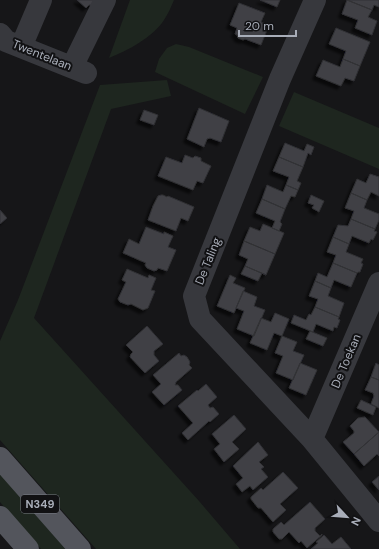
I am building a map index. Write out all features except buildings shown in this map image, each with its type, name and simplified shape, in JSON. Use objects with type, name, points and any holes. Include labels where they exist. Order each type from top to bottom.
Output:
[{"type":"main road","name":"N349","points":[[0,458],[80,549]]},
{"type":"main road","points":[[0,517],[28,549]]},
{"type":"street","points":[[21,47],[41,0]]},
{"type":"street","name":"Twentelaan","points":[[0,34],[6,41],[79,70],[105,0]]},
{"type":"street","name":"De Taling","points":[[315,0],[280,79],[194,296],[200,319],[312,440],[379,521]]},
{"type":"street","name":"De Toekan","points":[[312,440],[379,283]]},
{"type":"shaded area","points":[[130,0],[174,0],[164,20],[147,38],[124,52],[109,58]]},
{"type":"shaded area","points":[[176,44],[189,47],[263,77],[245,114],[155,72],[159,59],[167,48]]},
{"type":"shaded area","points":[[167,80],[171,96],[111,109],[34,318],[199,501],[240,549],[96,549],[0,440],[0,341],[18,300],[100,85]]},
{"type":"shaded area","points":[[294,92],[379,128],[379,169],[279,126]]},
{"type":"shaded area","points":[[0,473],[66,549],[41,549],[0,502]]}]
